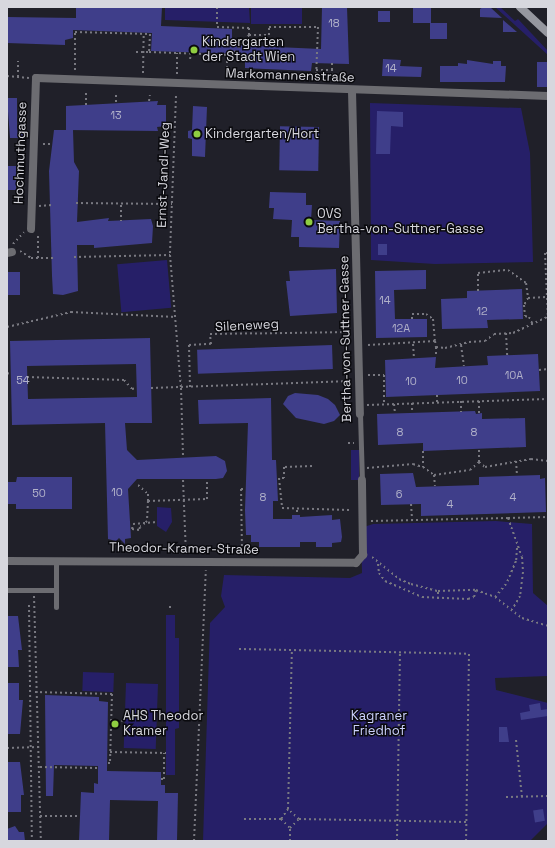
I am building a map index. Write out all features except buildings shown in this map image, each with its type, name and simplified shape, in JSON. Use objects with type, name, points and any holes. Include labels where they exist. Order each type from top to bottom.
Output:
[{"type":"main road","points":[[520,7],[548,33]]},
{"type":"street","name":"Markomannenstraße","points":[[36,78],[352,91],[548,96]]},
{"type":"street","name":"Hochmuthgasse","points":[[31,228],[36,78]]},
{"type":"street","name":"Bertha-von-Suttner-Gasse","points":[[352,91],[360,414]]},
{"type":"street","name":"Bertha-von-Suttner-Gasse","points":[[360,561],[363,555],[362,480]]},
{"type":"street","name":"Theodor-Kramer-Straße","points":[[7,561],[186,560],[351,564],[360,561]]},
{"type":"lane","name":"Bertha-von-Suttner-Gasse","points":[[360,414],[362,480]]},
{"type":"lane","points":[[56,560],[56,607]]},
{"type":"lane","points":[[7,590],[55,590]]},
{"type":"path","points":[[217,7],[217,27],[249,28],[249,35],[227,60],[227,77]]},
{"type":"path","points":[[249,35],[269,35],[269,27],[318,27],[316,80]]},
{"type":"path","points":[[75,72],[75,32],[150,34],[150,52]]},
{"type":"path","points":[[89,32],[89,37]]},
{"type":"path","points":[[113,33],[113,38]]},
{"type":"path","points":[[143,74],[144,34]]},
{"type":"path","points":[[136,52],[232,55]]},
{"type":"path","points":[[158,52],[159,56]]},
{"type":"path","points":[[177,53],[177,75]]},
{"type":"path","points":[[190,60],[191,54]]},
{"type":"path","points":[[18,61],[18,77]]},
{"type":"path","points":[[332,63],[332,81]]},
{"type":"path","points":[[316,70],[333,70]]},
{"type":"path","points":[[7,76],[36,78]]},
{"type":"path","points":[[86,93],[86,105]]},
{"type":"path","points":[[116,94],[116,102]]},
{"type":"path","points":[[149,101],[150,95]]},
{"type":"path","name":"Ernst-Jandl-Weg","points":[[176,96],[170,256],[181,388],[183,457]]},
{"type":"path","points":[[42,144],[51,144]]},
{"type":"path","points":[[76,203],[121,205],[172,204]]},
{"type":"path","points":[[121,205],[122,221]]},
{"type":"path","points":[[9,252],[14,240],[31,228]]},
{"type":"path","points":[[38,235],[38,258]]},
{"type":"path","points":[[9,252],[21,250],[31,258],[52,258]]},
{"type":"path","points":[[436,347],[485,341],[494,334],[506,333],[533,325],[548,318],[545,253],[548,253]]},
{"type":"path","points":[[74,258],[170,256]]},
{"type":"path","points":[[478,291],[478,273],[508,270],[526,283],[528,298],[524,303],[525,316],[529,317],[533,325]]},
{"type":"path","points":[[528,298],[546,297]]},
{"type":"path","points":[[7,327],[71,312],[176,317]]},
{"type":"path","points":[[412,319],[412,314],[426,314],[433,319],[436,357]]},
{"type":"path","name":"Sileneweg","points":[[190,387],[189,345],[211,344],[210,334],[357,332]]},
{"type":"path","points":[[506,333],[507,355]]},
{"type":"path","points":[[368,345],[414,344],[435,341]]},
{"type":"path","points":[[414,344],[414,358]]},
{"type":"path","points":[[462,345],[464,366]]},
{"type":"path","points":[[539,370],[548,369]]},
{"type":"path","points":[[7,373],[11,374]]},
{"type":"path","points":[[368,375],[384,375],[384,404]]},
{"type":"path","points":[[27,378],[124,380],[132,388],[137,388]]},
{"type":"path","points":[[151,388],[359,380]]},
{"type":"path","points":[[437,394],[437,402]]},
{"type":"path","points":[[360,405],[548,399]]},
{"type":"path","points":[[461,401],[461,412]]},
{"type":"path","points":[[478,401],[479,414]]},
{"type":"path","points":[[412,403],[412,413]]},
{"type":"path","points":[[394,404],[395,414]]},
{"type":"path","points":[[479,449],[479,462],[484,467],[499,466],[516,461],[548,461]]},
{"type":"path","points":[[423,451],[423,467]]},
{"type":"path","points":[[516,461],[517,476]]},
{"type":"path","points":[[362,468],[385,465],[423,467],[434,475],[470,470],[479,462]]},
{"type":"path","points":[[312,466],[284,467],[284,478],[278,478],[280,504],[285,510],[349,510]]},
{"type":"path","points":[[434,475],[434,486]]},
{"type":"path","points":[[183,480],[185,500],[186,560]]},
{"type":"path","points":[[148,500],[207,499],[207,480]]},
{"type":"path","points":[[138,485],[148,494],[145,523],[139,530],[132,529],[132,524],[145,523],[157,522]]},
{"type":"path","points":[[242,551],[240,489],[245,489]]},
{"type":"path","points":[[412,504],[412,520]]},
{"type":"path","points":[[297,510],[297,515]]},
{"type":"path","points":[[363,522],[548,517]]},
{"type":"path","points":[[508,518],[522,558],[522,586],[520,596],[512,610]]},
{"type":"path","points":[[495,597],[506,584],[516,561],[517,547]]},
{"type":"path","points":[[372,557],[378,564],[399,579],[438,591],[476,590],[495,597],[522,618],[548,626]]},
{"type":"path","points":[[194,841],[206,561]]},
{"type":"path","points":[[378,564],[380,575],[390,584],[405,592],[438,600],[472,598],[476,590]]},
{"type":"path","points":[[34,589],[35,692],[40,767],[40,841]]},
{"type":"path","points":[[438,591],[438,600]]},
{"type":"path","points":[[28,605],[32,841]]},
{"type":"path","points":[[239,649],[469,654],[466,841]]},
{"type":"path","points":[[281,819],[288,809],[292,650]]},
{"type":"path","points":[[397,841],[400,653]]},
{"type":"path","points":[[35,692],[112,694],[110,763],[107,763]]},
{"type":"path","points":[[111,720],[125,721]]},
{"type":"path","points":[[516,740],[522,796]]},
{"type":"path","points":[[7,748],[39,747]]},
{"type":"path","points":[[110,752],[165,753],[164,779],[161,779]]},
{"type":"path","points":[[40,767],[98,768]]},
{"type":"path","points":[[506,797],[548,796]]},
{"type":"path","points":[[288,809],[299,819],[397,822],[466,822]]},
{"type":"path","points":[[40,816],[78,816]]},
{"type":"path","points":[[244,819],[281,819],[290,828]]},
{"type":"path","points":[[290,841],[290,828],[299,819]]},
{"type":"green space","points":[[165,7],[249,7],[250,23],[165,20]]},
{"type":"green space","points":[[251,7],[302,7],[302,24],[251,24]]},
{"type":"green space","points":[[495,7],[500,7],[515,21],[518,19],[548,51],[548,55]]},
{"type":"green space","points":[[370,103],[521,108],[530,153],[533,262],[435,264],[371,260]]},
{"type":"green space","points":[[167,260],[171,308],[121,312],[117,264]]},
{"type":"green space","points":[[351,450],[359,450],[359,480],[351,480]]},
{"type":"green space","points":[[157,507],[171,508],[172,522],[166,532],[157,526]]},
{"type":"green space","name":"Kagraner Friedhof","points":[[496,521],[532,524],[533,593],[548,606],[548,676],[495,678],[496,690],[548,703],[548,823],[530,841],[203,841],[210,623],[225,607],[221,596],[224,575],[350,578],[362,573],[361,528],[373,524]]},
{"type":"green space","points":[[166,615],[175,615],[175,638],[179,638],[179,728],[175,729],[175,775],[166,775]]},
{"type":"green space","points":[[83,672],[114,673],[113,692],[82,691]]},
{"type":"green space","points":[[126,683],[158,684],[156,749],[124,748]]},
{"type":"place","name":"Kindergarten der Stadt Wien","points":[[194,50]]},
{"type":"place","name":"Kindergarten/Hort","points":[[197,134]]},
{"type":"place","name":"OVS Bertha-von-Suttner-Gasse","points":[[309,222]]},
{"type":"place","name":"AHS Theodor Kramer","points":[[115,724]]}]
